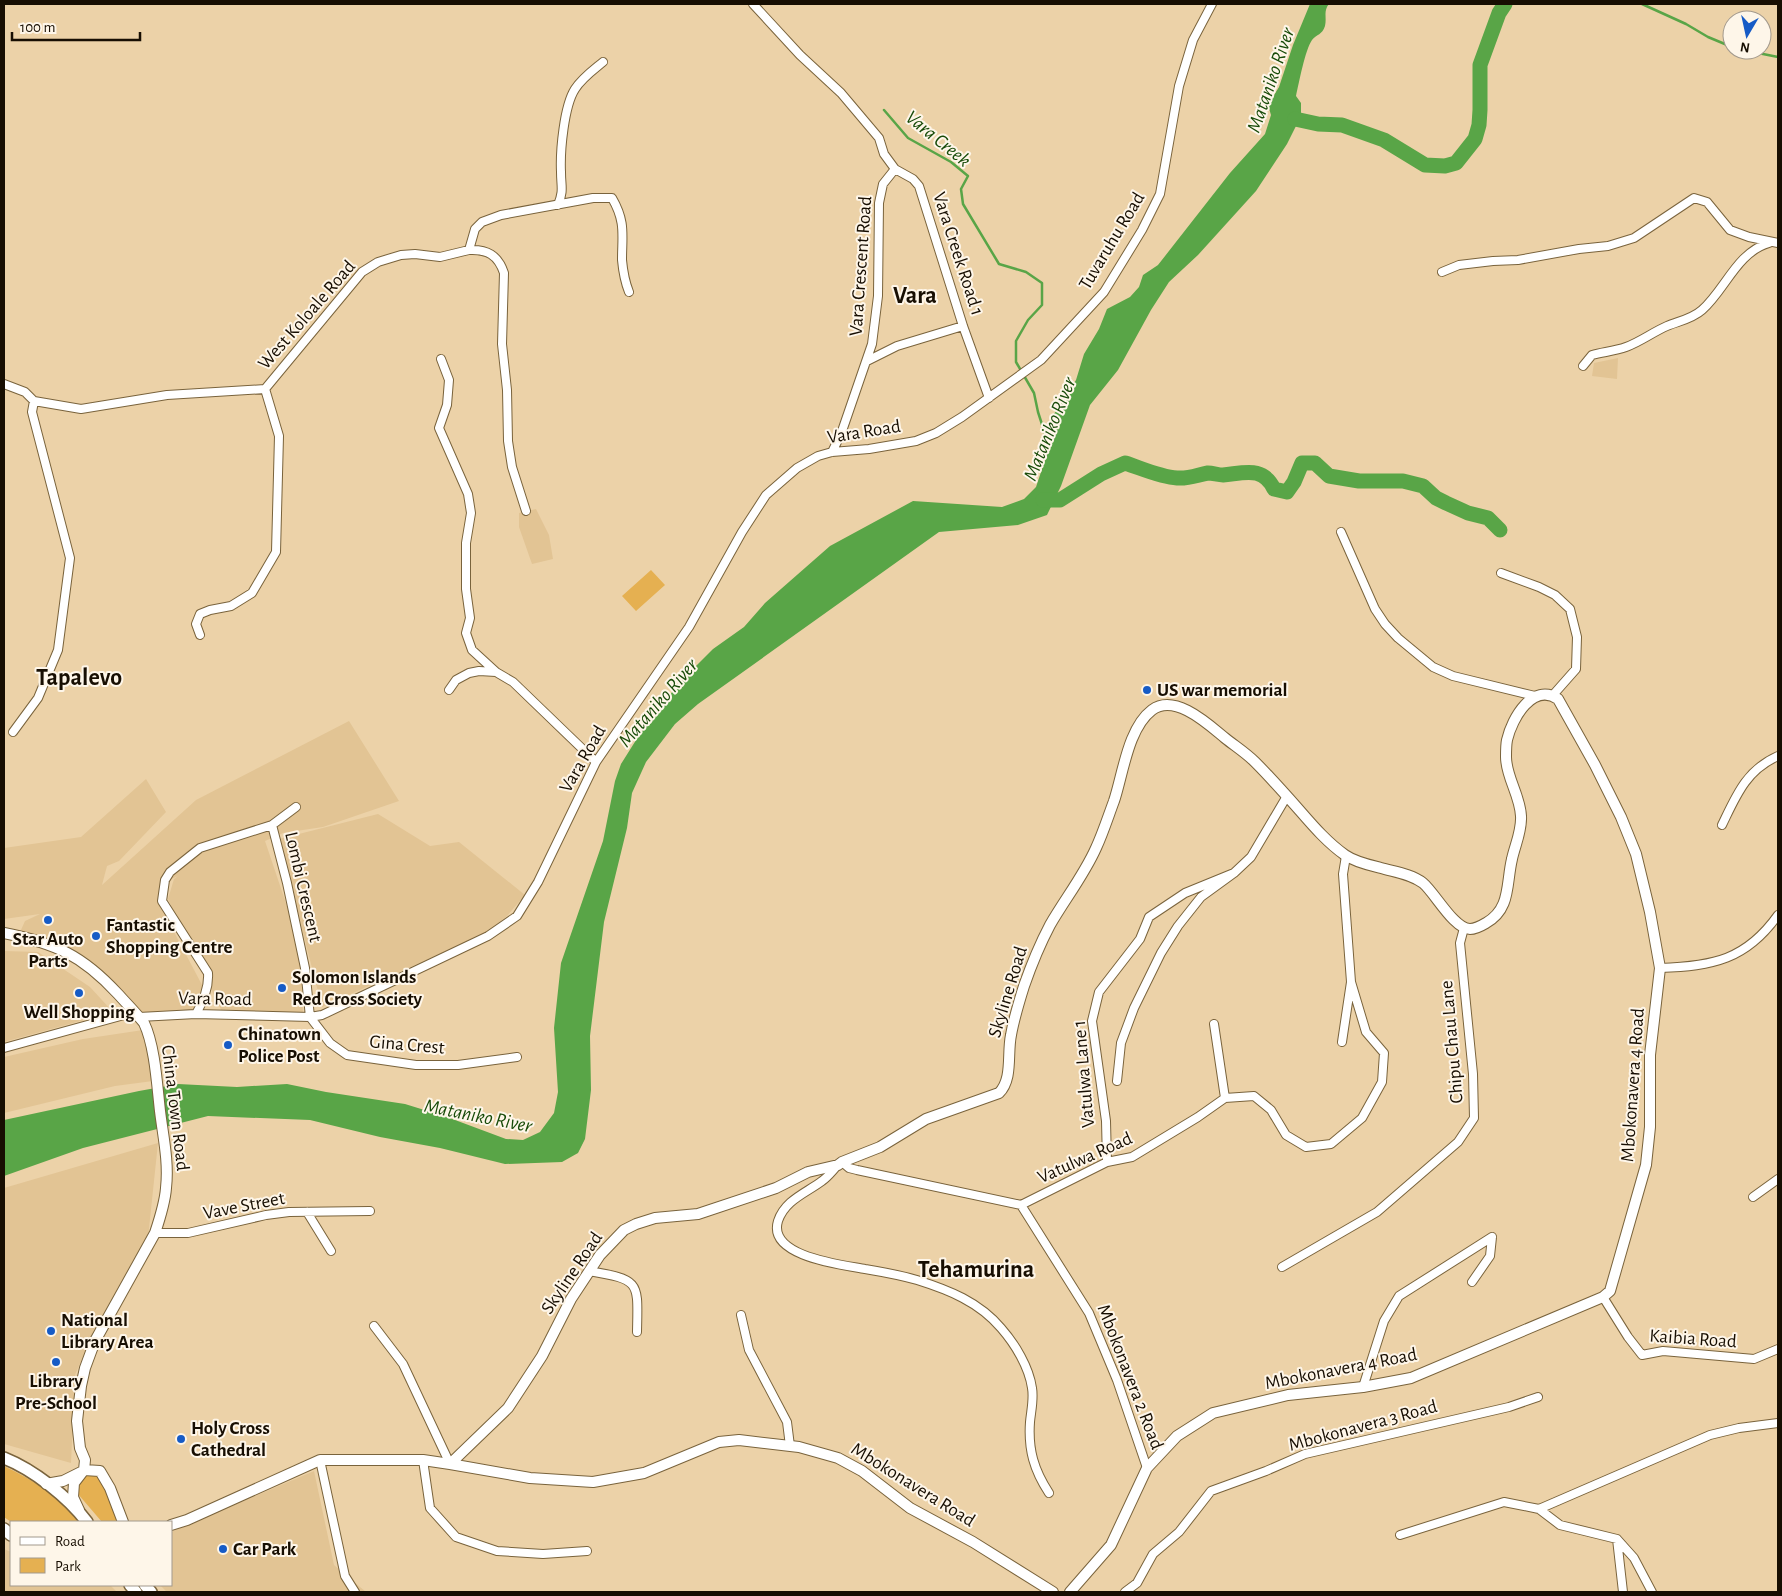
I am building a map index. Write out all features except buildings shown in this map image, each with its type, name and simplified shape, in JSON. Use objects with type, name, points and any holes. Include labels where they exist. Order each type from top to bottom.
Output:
[{"type":"main road","points":[[4,1458],[16,1463],[61,1494],[84,1518]]},
{"type":"street","name":"Vara Creek Road 1","points":[[753,4],[800,55],[841,93],[879,138],[884,154],[895,168],[919,186],[963,326],[990,398]]},
{"type":"street","name":"Tuvaruhu Road","points":[[990,398],[1041,360],[1104,292],[1142,230],[1160,194],[1179,86],[1192,40],[1212,4]]},
{"type":"street","points":[[558,205],[563,187],[561,173],[562,142],[567,114],[574,91],[584,77],[603,62]]},
{"type":"street","name":"Vara Crescent Road","points":[[832,452],[841,434],[872,344],[878,296],[880,202],[883,184],[895,168]]},
{"type":"street","points":[[526,511],[512,467],[508,441],[507,390],[502,344],[504,273],[501,263],[492,254],[480,249],[469,250],[476,229],[482,222],[501,215],[593,198],[612,198],[617,206],[623,226],[622,261],[624,278],[629,292]]},
{"type":"street","points":[[1442,272],[1459,265],[1518,260],[1608,246],[1634,238],[1694,198],[1707,202],[1730,230],[1774,243]]},
{"type":"street","points":[[1583,366],[1592,355],[1624,348],[1666,327],[1692,318],[1712,301],[1750,253],[1758,246],[1774,243]]},
{"type":"street","name":"West Koloale Road","points":[[4,384],[25,392],[34,401],[81,409],[167,394],[265,389],[362,272],[378,262],[401,256],[415,254],[440,257],[469,250]]},
{"type":"street","points":[[867,361],[897,346],[963,326]]},
{"type":"street","points":[[441,359],[449,380],[447,405],[439,428],[468,494],[471,513],[466,543],[466,589],[470,618],[466,633],[472,650],[496,672],[513,682],[596,762]]},
{"type":"street","points":[[200,635],[196,624],[200,614],[231,606],[252,593],[276,552],[279,436],[265,389]]},
{"type":"street","name":"Vara Road","points":[[4,1048],[137,1014],[310,1017],[322,1015],[488,936],[517,916],[538,882],[596,762],[689,626],[742,532],[766,495],[797,468],[818,456],[832,452],[869,449],[916,441],[936,433],[990,398]]},
{"type":"street","points":[[13,732],[38,698],[58,650],[70,558],[32,412],[34,401]]},
{"type":"street","points":[[1341,532],[1375,609],[1384,624],[1398,638],[1433,667],[1453,676],[1535,696]]},
{"type":"street","points":[[1464,928],[1477,927],[1497,915],[1503,907],[1507,893],[1521,814],[1506,767],[1507,740],[1514,721],[1527,703],[1535,696],[1543,694],[1553,695],[1576,670],[1577,637],[1570,609],[1555,595],[1501,573]]},
{"type":"street","points":[[449,690],[456,680],[468,673],[480,671],[496,672]]},
{"type":"street","name":"Mbokonavera 4 Road","points":[[1147,1468],[1177,1436],[1213,1412],[1288,1395],[1363,1387],[1411,1378],[1603,1297],[1610,1292],[1646,1165],[1650,1127],[1650,1055],[1660,968],[1650,912],[1636,854],[1621,817],[1595,765],[1558,699],[1553,695]]},
{"type":"street","name":"Skyline Road","points":[[450,1464],[508,1408],[520,1392],[542,1356],[571,1299],[589,1271],[615,1238],[624,1230],[655,1218],[698,1214],[776,1188],[808,1172],[840,1163],[880,1147],[926,1119],[999,1093],[1005,1088],[1008,1073],[1008,1052],[1014,1021],[1034,960],[1049,927],[1095,850],[1115,798],[1128,750],[1143,720],[1152,710],[1163,705],[1177,706],[1203,720],[1253,760],[1322,835],[1346,856],[1369,865],[1410,876],[1421,882],[1464,928]]},
{"type":"street","points":[[1722,825],[1737,793],[1753,771],[1778,756]]},
{"type":"street","points":[[1117,1081],[1121,1043],[1134,1008],[1161,953],[1178,926],[1201,897],[1234,873],[1251,857],[1287,796]]},
{"type":"street","name":"Lombi Crescent","points":[[196,1014],[205,997],[208,973],[162,901],[165,880],[170,872],[200,848],[272,825],[296,807]]},
{"type":"street","name":"Lombi Crescent","points":[[272,825],[287,883],[305,968],[310,1017]]},
{"type":"street","points":[[1214,1024],[1225,1098],[1254,1096],[1271,1110],[1286,1135],[1306,1147],[1332,1144],[1362,1118],[1382,1082],[1384,1053],[1366,1032],[1351,982],[1343,874],[1346,856]]},
{"type":"street","name":"Vatulwa Lane 1","points":[[1107,1162],[1106,1121],[1092,1021],[1099,992],[1140,939],[1149,917],[1185,893],[1234,873]]},
{"type":"street","points":[[1660,968],[1688,967],[1720,961],[1741,952],[1754,942],[1778,914]]},
{"type":"street","name":"Chipu Chau Lane","points":[[1282,1267],[1377,1212],[1458,1142],[1474,1118],[1474,1074],[1460,943],[1464,928]]},
{"type":"street","name":"China Town Road","points":[[4,933],[31,938],[52,945],[72,954],[94,970],[137,1014],[147,1031],[156,1076],[166,1155],[166,1187],[155,1233],[96,1341],[85,1368],[77,1421],[80,1448],[85,1460],[84,1470]]},
{"type":"street","points":[[1342,1042],[1351,982]]},
{"type":"street","name":"Gina Crest","points":[[310,1017],[330,1043],[347,1055],[416,1065],[458,1065],[517,1057]]},
{"type":"street","name":"Vatulwa Road","points":[[1021,1205],[1107,1162],[1132,1157],[1198,1117],[1225,1098]]},
{"type":"street","points":[[1021,1205],[857,1170],[840,1163],[822,1181],[790,1202],[778,1222],[778,1234],[782,1241],[800,1254],[816,1260],[896,1274],[923,1282],[964,1298],[985,1311],[1015,1346],[1028,1374],[1032,1388],[1029,1432],[1033,1460],[1038,1478],[1049,1493]]},
{"type":"street","points":[[1753,1197],[1778,1179]]},
{"type":"street","name":"Mbokonavera 2 Road","points":[[1021,1205],[1089,1313],[1117,1380],[1147,1468],[1111,1545],[1070,1592]]},
{"type":"street","name":"Vave Street","points":[[155,1233],[188,1233],[266,1215],[370,1211]]},
{"type":"street","points":[[307,1212],[331,1251]]},
{"type":"street","points":[[1363,1387],[1384,1321],[1399,1296],[1492,1238],[1490,1256],[1472,1282]]},
{"type":"street","points":[[589,1271],[619,1276],[633,1285],[638,1295],[637,1332]]},
{"type":"street","name":"Kaibia Road","points":[[1603,1297],[1642,1355],[1663,1351],[1754,1359],[1778,1349]]},
{"type":"street","points":[[741,1315],[748,1350],[787,1422],[790,1446]]},
{"type":"street","points":[[374,1326],[402,1364],[450,1464]]},
{"type":"street","name":"Mbokonavera 3 Road","points":[[1125,1592],[1137,1583],[1153,1554],[1179,1532],[1211,1491],[1266,1471],[1305,1454],[1509,1407],[1538,1397]]},
{"type":"street","points":[[1538,1509],[1710,1435],[1740,1428],[1778,1423]]},
{"type":"street","name":"Mbokonavera Road","points":[[450,1464],[530,1478],[593,1482],[644,1473],[719,1442],[739,1440],[790,1446],[838,1458],[862,1470],[910,1508],[973,1542],[1053,1592]]},
{"type":"street","points":[[172,1525],[187,1520],[320,1460],[423,1460],[450,1464]]},
{"type":"street","points":[[320,1460],[345,1576],[352,1590]]},
{"type":"street","points":[[423,1460],[430,1508],[456,1537],[497,1551],[543,1554],[587,1551]]},
{"type":"street","points":[[46,1484],[63,1480],[84,1470],[100,1471],[110,1488],[123,1521]]},
{"type":"street","points":[[84,1470],[74,1483],[73,1497],[84,1518]]},
{"type":"street","points":[[1400,1535],[1504,1502],[1538,1509],[1560,1525],[1617,1540],[1634,1558],[1652,1592]]},
{"type":"street","points":[[1617,1540],[1623,1592]]},
{"type":"shaded area","points":[[1618,358],[1617,379],[1592,376],[1594,363]]},
{"type":"shaded area","points":[[536,509],[549,535],[553,559],[532,564],[519,527],[519,513]]},
{"type":"shaded area","points":[[349,721],[399,801],[323,827],[283,833],[265,841],[301,948],[303,1016],[223,1014],[168,899],[174,879],[178,876],[169,880],[163,911],[211,1002],[196,1016],[142,1016],[98,969],[21,930],[25,921],[40,914],[4,919],[4,848],[81,837],[146,779],[166,812],[119,861],[107,866],[102,885],[196,800]]},
{"type":"shaded area","points":[[378,814],[430,846],[459,842],[525,895],[507,916],[486,933],[322,1007],[279,839]]},
{"type":"shaded area","points":[[4,951],[38,952],[90,987],[113,1012],[4,1042]]},
{"type":"shaded area","points":[[143,1030],[153,1081],[115,1086],[4,1113],[4,1057],[83,1039]]},
{"type":"shaded area","points":[[158,1143],[148,1238],[95,1329],[75,1375],[71,1463],[4,1444],[4,1188]]},
{"type":"shaded area","points":[[314,1471],[334,1565],[366,1592],[167,1592],[161,1586],[172,1586],[172,1532]]},
{"type":"shaded area","points":[[4,1549],[10,1552],[10,1586],[111,1586],[117,1592],[4,1592]]},
{"type":"green space","points":[[651,570],[665,585],[636,611],[622,596]]},
{"type":"green space","points":[[4,1466],[46,1490],[80,1521],[10,1521],[4,1517]]},
{"type":"green space","points":[[89,1473],[99,1477],[120,1521],[101,1521],[78,1494],[76,1484]]},
{"type":"water","name":"Mataniko River","points":[[1310,4],[1329,4],[1326,9],[1324,29],[1309,45],[1296,96],[1301,103],[1301,116],[1287,144],[1256,191],[1198,255],[1169,282],[1151,310],[1118,370],[1090,405],[1061,486],[1047,515],[1018,525],[939,532],[698,704],[675,724],[646,762],[632,793],[627,828],[604,922],[590,1036],[591,1090],[585,1139],[578,1153],[562,1162],[505,1164],[310,1120],[208,1116],[83,1148],[4,1176],[4,1120],[178,1084],[237,1087],[287,1084],[405,1104],[506,1139],[523,1140],[540,1132],[554,1113],[558,1092],[554,1028],[561,963],[603,841],[615,781],[621,764],[643,729],[680,682],[713,649],[744,627],[765,603],[830,546],[913,501],[1002,507],[1024,499],[1036,487],[1047,454],[1048,431],[1054,414],[1076,380],[1084,354],[1099,329],[1107,309],[1130,297],[1139,287],[1143,275],[1158,265],[1230,173],[1265,134],[1271,115],[1268,105],[1279,87],[1293,45]]},
{"type":"waterway","points":[[1295,119],[1318,124],[1342,125],[1384,140],[1425,165],[1445,166],[1456,163],[1475,139],[1479,125],[1480,65],[1499,13],[1505,4]]},
{"type":"waterway","points":[[1642,4],[1722,43]]},
{"type":"waterway","points":[[1772,56],[1778,57]]},
{"type":"waterway","name":"Vara Creek","points":[[884,110],[908,138],[951,162],[968,176],[961,189],[963,204],[999,264],[1026,272],[1042,283],[1042,305],[1028,320],[1016,341],[1016,362],[1034,393],[1048,443]]},
{"type":"waterway","points":[[1043,500],[1060,500],[1101,474],[1125,463],[1157,474],[1177,478],[1208,473],[1223,475],[1246,472],[1259,474],[1270,482],[1274,489],[1287,492],[1294,482],[1302,463],[1315,463],[1329,476],[1359,481],[1403,481],[1423,486],[1436,498],[1446,503],[1468,513],[1488,518],[1500,530]]},
{"type":"place","name":"US war memorial","points":[[1147,690]]},
{"type":"place","name":"Star Auto Parts","points":[[48,920]]},
{"type":"place","name":"Fantastic Shopping Centre","points":[[96,936]]},
{"type":"place","name":"Solomon Islands Red Cross Society","points":[[282,988]]},
{"type":"place","name":"Well Shopping","points":[[79,993]]},
{"type":"place","name":"Chinatown Police Post","points":[[228,1045]]},
{"type":"place","name":"National Library Area","points":[[51,1331]]},
{"type":"place","name":"Library Pre-School","points":[[56,1362]]},
{"type":"place","name":"Holy Cross Cathedral","points":[[181,1439]]},
{"type":"place","name":"Car Park","points":[[223,1549]]},
{"type":"district","name":"Vara","points":[[915,296]]},
{"type":"district","name":"Tapalevo","points":[[79,678]]},
{"type":"district","name":"Tehamurina","points":[[976,1270]]}]
